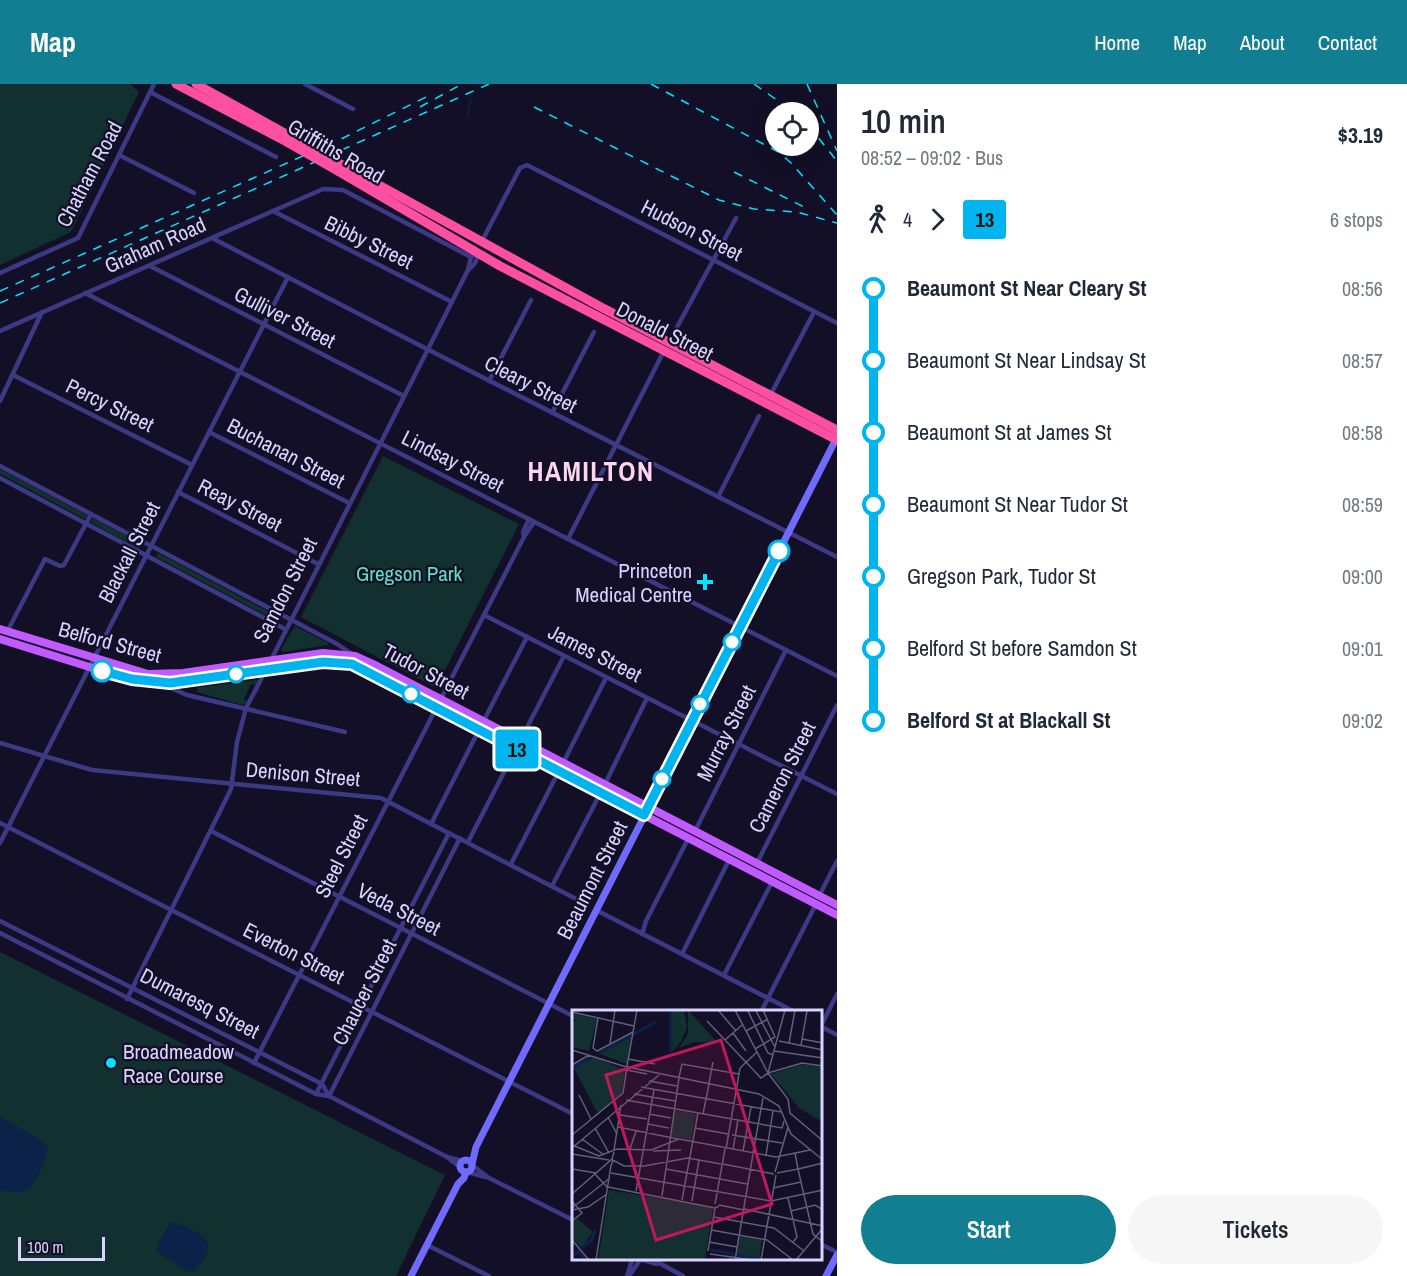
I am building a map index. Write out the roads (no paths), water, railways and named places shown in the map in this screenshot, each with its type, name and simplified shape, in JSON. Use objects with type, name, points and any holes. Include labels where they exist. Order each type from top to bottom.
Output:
[{"type":"highway","name":"Griffiths Road","points":[[176,84],[481,243]]},
{"type":"highway","name":"Griffiths Road","points":[[196,84],[297,140],[474,255]]},
{"type":"highway","name":"Samdon Street","points":[[474,255],[481,243]]},
{"type":"highway","name":"Donald Street","points":[[481,243],[667,347],[837,437]]},
{"type":"highway","name":"Donald Street","points":[[474,255],[771,394],[837,437]]},
{"type":"main road","name":"Belford Street","points":[[3,631],[140,673],[161,675],[183,674],[323,652],[355,656]]},
{"type":"main road","name":"Belford Street","points":[[0,639],[132,679],[160,683],[332,661]]},
{"type":"main road","name":"Tudor Street","points":[[355,656],[483,722],[559,771],[601,792],[695,831],[837,905]]},
{"type":"main road","name":"Tudor Street","points":[[332,661],[358,667],[479,730],[563,763],[605,784],[688,838],[837,915]]},
{"type":"street","name":"Chatham Road","points":[[0,273],[78,238],[154,84]]},
{"type":"street","points":[[305,84],[353,109]]},
{"type":"street","points":[[150,92],[276,157]]},
{"type":"street","points":[[119,155],[194,192]]},
{"type":"street","name":"Samdon Street","points":[[481,243],[520,168],[531,166]]},
{"type":"street","name":"Hudson Street","points":[[531,166],[837,323]]},
{"type":"street","name":"Donald Street","points":[[323,189],[343,190],[474,255]]},
{"type":"street","name":"Graham Road","points":[[0,331],[323,189]]},
{"type":"street","name":"Bibby Street","points":[[273,211],[452,302]]},
{"type":"street","points":[[568,539],[736,218]]},
{"type":"street","name":"Cleary Street","points":[[212,238],[837,557]]},
{"type":"street","name":"Samdon Street","points":[[127,999],[232,784],[237,741],[246,708],[468,270],[473,267],[477,258],[474,255]]},
{"type":"street","name":"Gulliver Street","points":[[150,266],[404,396]]},
{"type":"street","name":"Blackall Street","points":[[0,843],[288,277]]},
{"type":"street","name":"Lindsay Street","points":[[85,293],[837,676]]},
{"type":"street","points":[[489,381],[531,300]]},
{"type":"street","points":[[0,401],[42,312]]},
{"type":"street","points":[[771,394],[814,312]]},
{"type":"street","points":[[552,413],[594,332]]},
{"type":"street","name":"Percy Street","points":[[12,375],[192,465]]},
{"type":"street","points":[[718,497],[759,416]]},
{"type":"street","name":"Buchanan Street","points":[[209,432],[349,503]]},
{"type":"street","name":"Beaumont Street","points":[[411,1276],[837,437]]},
{"type":"street","name":"Tudor Street","points":[[0,466],[290,619],[355,656]]},
{"type":"street","points":[[0,478],[285,629]]},
{"type":"street","name":"Reay Street","points":[[178,492],[318,564]]},
{"type":"street","points":[[3,631],[45,559],[60,566],[64,565],[91,514]]},
{"type":"street","name":"Steel Street","points":[[524,537],[523,532],[529,519]]},
{"type":"street","name":"Steel Street","points":[[254,1063],[440,699],[534,522]]},
{"type":"street","name":"James Street","points":[[484,615],[739,744]]},
{"type":"street","points":[[483,722],[527,637]]},
{"type":"street","name":"Murray Street","points":[[695,831],[786,650]]},
{"type":"street","points":[[468,842],[564,656]]},
{"type":"street","points":[[563,763],[606,678]]},
{"type":"street","points":[[160,683],[187,694],[345,732]]},
{"type":"street","points":[[605,784],[647,698]]},
{"type":"street","name":"Cameron Street","points":[[757,863],[837,705]]},
{"type":"street","points":[[431,824],[479,730]]},
{"type":"street","name":"Denison Street","points":[[0,743],[92,770],[381,798],[582,902]]},
{"type":"street","points":[[739,744],[837,794]]},
{"type":"street","points":[[511,864],[559,771]]},
{"type":"street","points":[[552,886],[601,792]]},
{"type":"street","name":"Everton Street","points":[[0,823],[572,1114]]},
{"type":"street","name":"Veda Street","points":[[211,831],[572,1016]]},
{"type":"street","name":"Chaucer Street","points":[[316,1094],[449,833]]},
{"type":"street","name":"Chaucer Street","points":[[329,1096],[460,838]]},
{"type":"street","points":[[642,933],[688,838]]},
{"type":"street","points":[[682,954],[730,859]]},
{"type":"street","points":[[819,896],[837,861]]},
{"type":"street","points":[[724,975],[772,882]]},
{"type":"street","points":[[762,1010],[816,904]]},
{"type":"street","points":[[596,910],[791,1010]]},
{"type":"street","name":"Dumaresq Street","points":[[0,921],[321,1084],[329,1096]]},
{"type":"street","name":"Dumaresq Street","points":[[0,933],[254,1063],[316,1094],[329,1096],[447,1157],[452,1162],[466,1166],[572,1220]]},
{"type":"street","points":[[46,956],[51,946]]},
{"type":"street","points":[[822,1024],[837,994]]},
{"type":"street","points":[[822,1027],[837,1035]]},
{"type":"street","name":"Dumaresq Street","points":[[466,1166],[489,1178]]},
{"type":"street","points":[[427,1245],[489,1276]]},
{"type":"street","points":[[822,1245],[837,1253],[826,1276]]},
{"type":"street","points":[[628,1276],[632,1261]]},
{"type":"street","points":[[628,1276],[640,1261]]},
{"type":"street","points":[[646,1261],[660,1264]]},
{"type":"street","points":[[656,1261],[683,1276]]},
{"type":"water","points":[[0,1116],[44,1142],[48,1148],[37,1178],[25,1191],[0,1190]]},
{"type":"water","points":[[170,1222],[193,1230],[206,1240],[208,1250],[206,1255],[193,1272],[187,1271],[156,1251]]},
{"type":"waterway","points":[[467,117],[471,99]]},
{"type":"railway","points":[[420,107],[462,84]]},
{"type":"railway","points":[[0,303],[489,84]]},
{"type":"railway","points":[[651,84],[780,153],[837,215]]},
{"type":"railway","points":[[754,84],[780,102]]},
{"type":"railway","points":[[807,84],[837,151]]},
{"type":"railway","points":[[0,291],[341,139],[426,97]]},
{"type":"railway","points":[[534,107],[719,200],[754,209],[797,212],[837,223]]},
{"type":"railway","points":[[819,139],[837,161]]},
{"type":"railway","points":[[734,172],[810,210]]},
{"type":"place","name":"Princeton Medical Centre","points":[[705,582]]},
{"type":"place","name":"Broadmeadow Race Course","points":[[111,1063]]},
{"type":"district","name":"HAMILTON","points":[[591,471]]},
{"type":"park label","name":"Gregson Park","points":[[409,573]]}]
